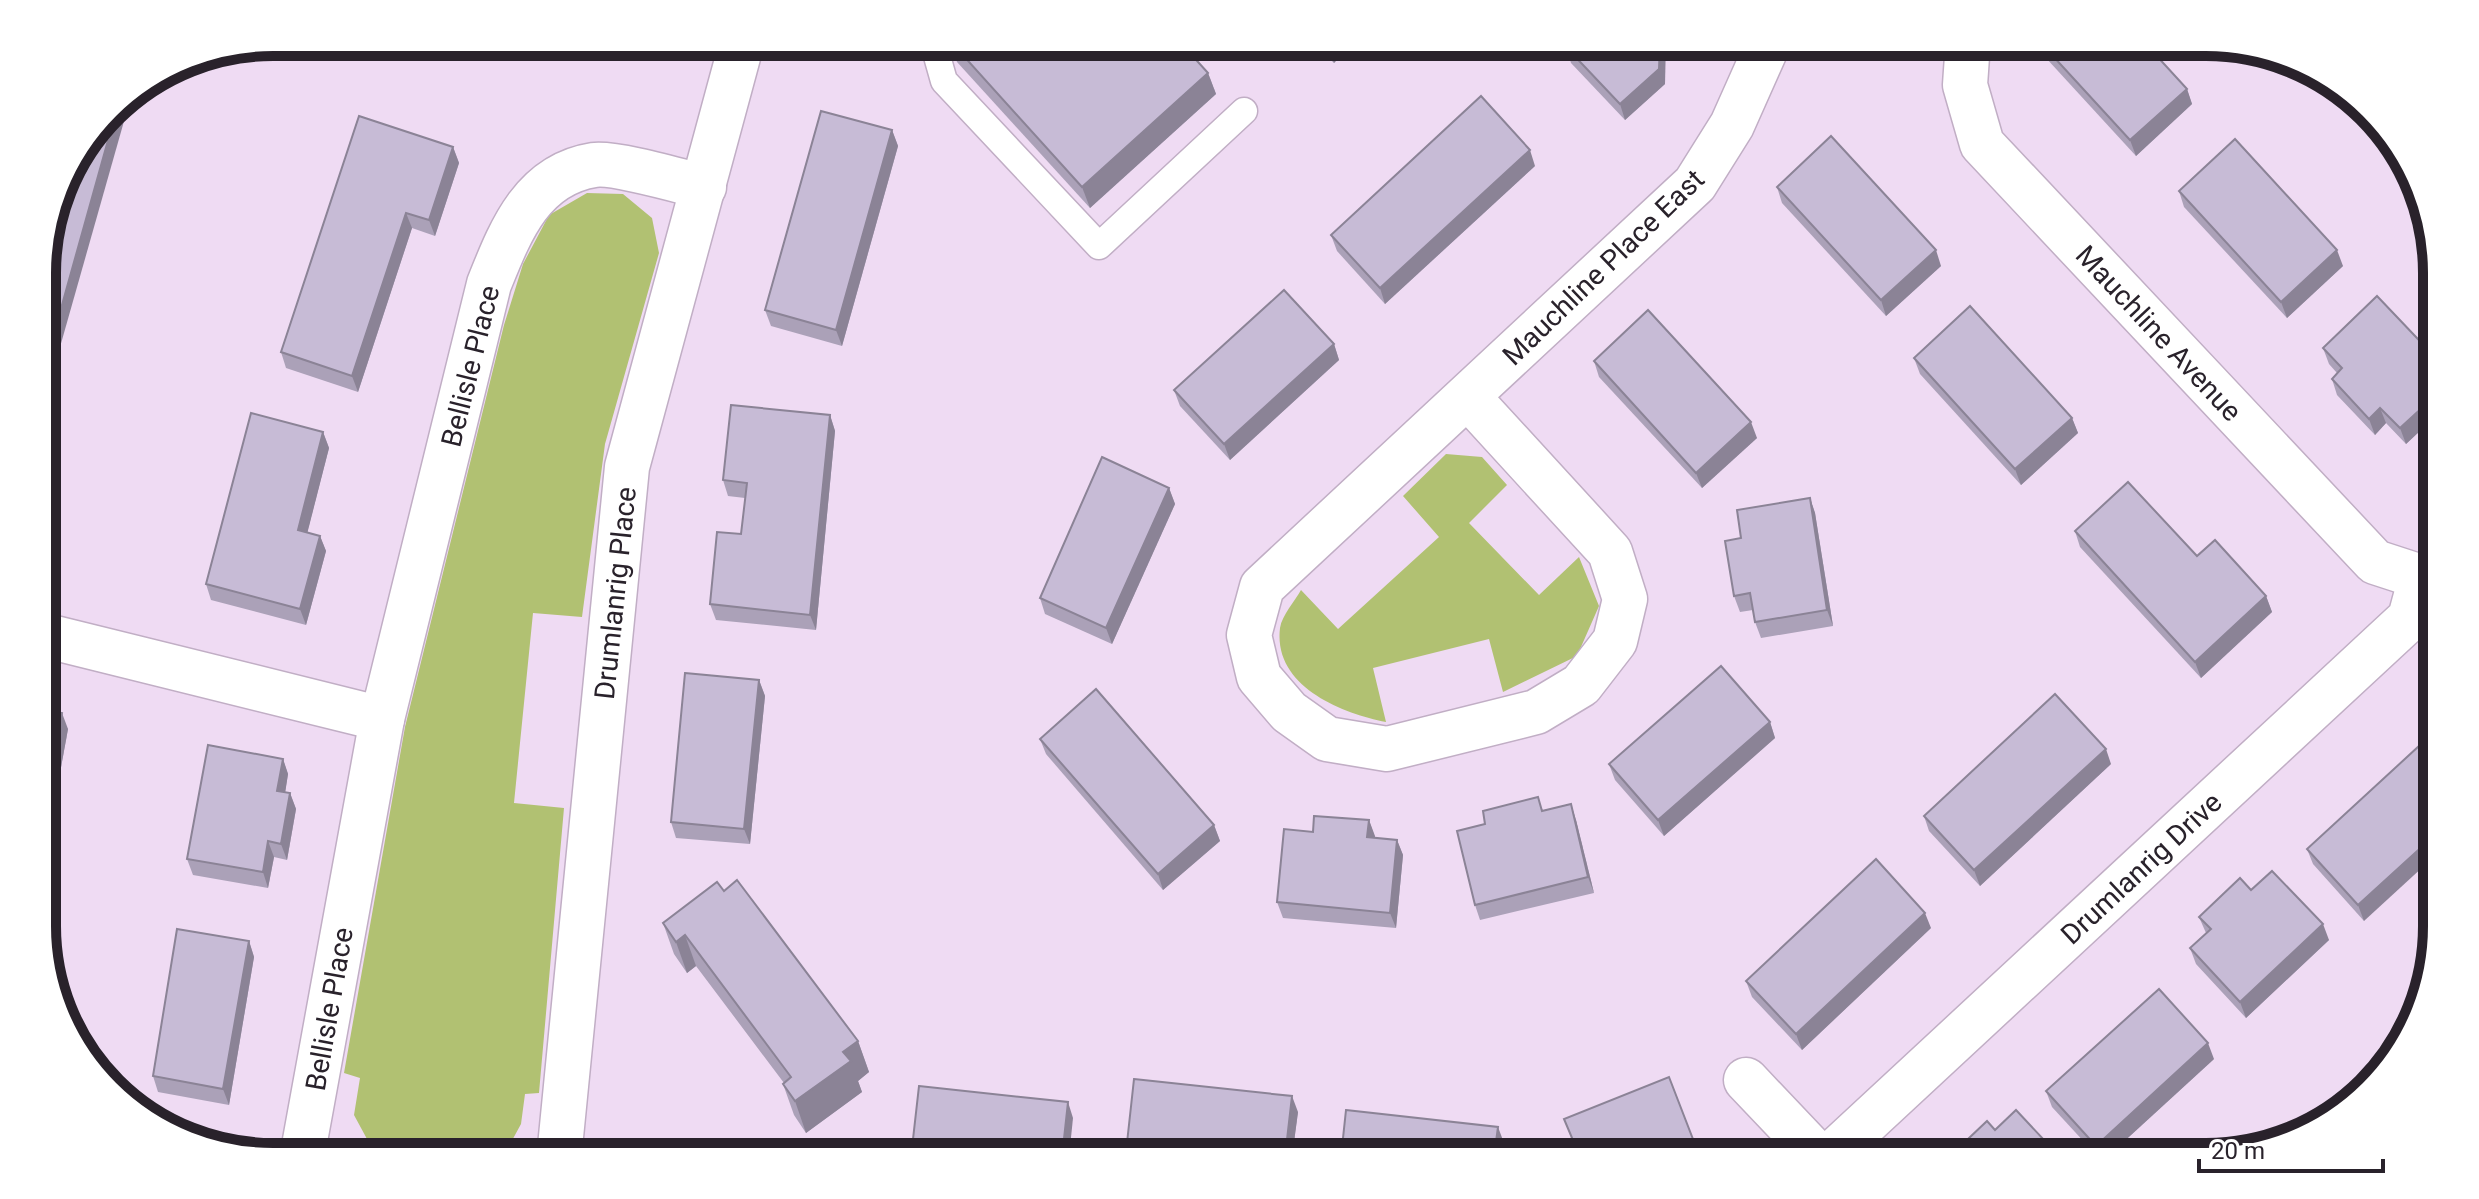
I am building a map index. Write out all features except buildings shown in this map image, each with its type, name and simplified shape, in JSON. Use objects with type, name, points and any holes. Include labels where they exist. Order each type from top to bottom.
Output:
[{"type":"street","name":"Drumlanrig Place","points":[[560,1143],[627,467],[738,56]]},
{"type":"street","name":"Mauchline Place East","points":[[1468,397],[1610,552],[1625,599],[1615,641],[1581,685],[1536,712],[1387,749],[1327,739],[1289,712],[1259,677],[1249,635],[1262,587],[1695,184],[1732,125],[1763,56]]},
{"type":"street","name":"Mauchline Avenue","points":[[1967,56],[1965,85],[1982,144],[2375,562],[2423,575]]},
{"type":"street","name":"Bellisle Place","points":[[305,1143],[382,719],[489,284],[516,218],[552,181],[596,164],[704,187]]},
{"type":"street","name":"Drumlanrig Drive","points":[[1844,1143],[2410,618],[2423,588]]},
{"type":"street","points":[[56,638],[382,719]]},
{"type":"street","points":[[1746,1080],[1806,1143]]},
{"type":"lane","points":[[937,56],[944,81],[1099,246],[1244,111]]},
{"type":"green space","points":[[587,193],[623,194],[652,218],[659,253],[605,444],[582,617],[533,613],[514,803],[564,808],[539,1093],[525,1094],[521,1124],[511,1143],[373,1143],[367,1139],[354,1115],[360,1078],[344,1073],[405,727],[504,325],[523,264],[549,215]]},
{"type":"green space","points":[[1446,454],[1482,457],[1507,485],[1469,523],[1539,595],[1579,557],[1599,606],[1577,656],[1503,692],[1489,639],[1373,668],[1386,722],[1349,712],[1314,693],[1287,666],[1281,648],[1281,623],[1301,590],[1338,629],[1439,537],[1403,496]]}]
